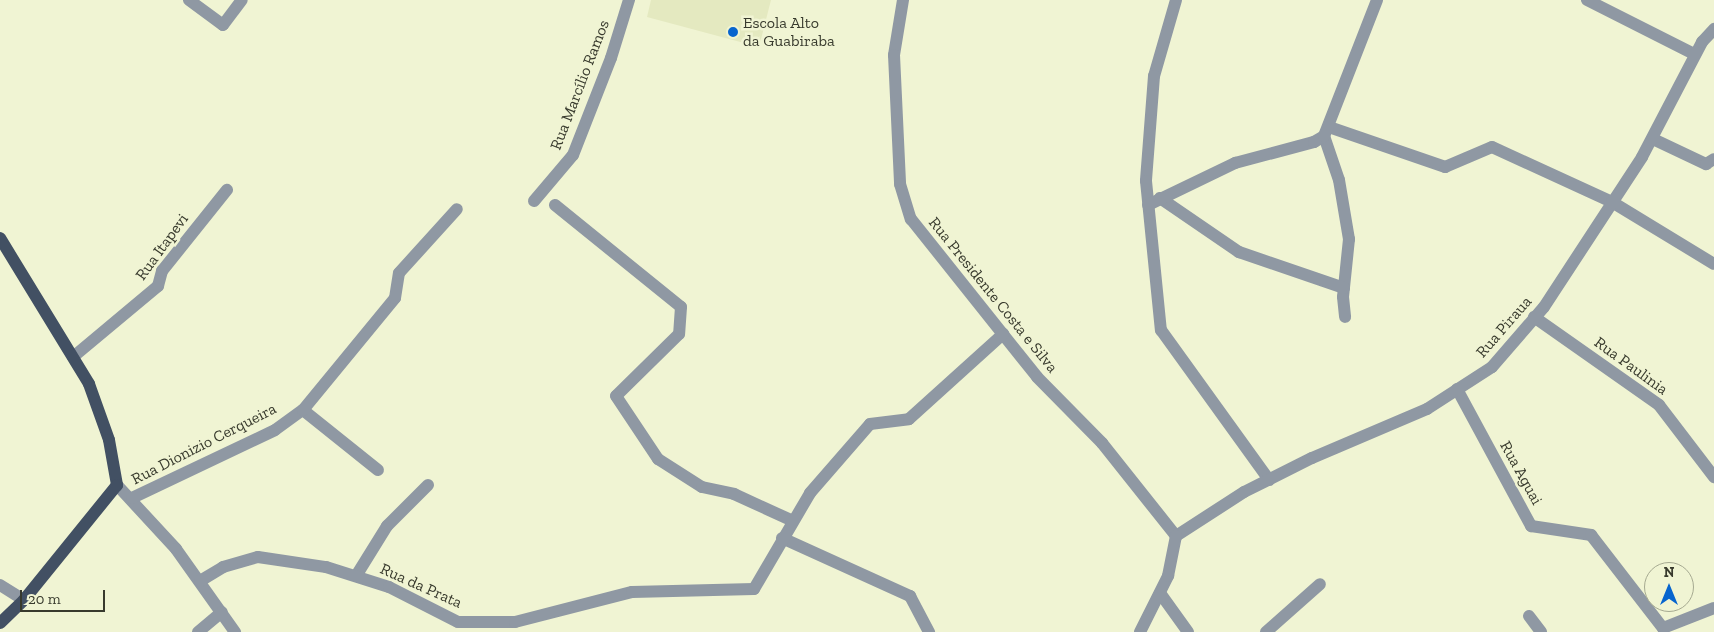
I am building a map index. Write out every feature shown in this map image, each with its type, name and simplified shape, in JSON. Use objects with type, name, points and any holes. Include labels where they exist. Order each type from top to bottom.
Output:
[{"type":"main road","points":[[0,238],[73,357],[100,412],[117,485],[24,600],[0,622]]},
{"type":"street","points":[[189,0],[223,25],[242,0]]},
{"type":"street","name":"Rua Marcílio Ramos","points":[[534,202],[573,155],[611,58],[629,0]]},
{"type":"street","name":"Rua Presidente Costa e Silva","points":[[902,0],[894,55],[900,184],[911,219],[1037,377],[1102,443],[1176,536]]},
{"type":"street","points":[[1176,0],[1154,76],[1146,181],[1162,330],[1269,480]]},
{"type":"street","points":[[1148,205],[1234,163],[1314,142],[1327,131],[1378,0]]},
{"type":"street","points":[[1587,0],[1692,53]]},
{"type":"street","name":"Rua Piraua","points":[[1176,536],[1269,480],[1312,458],[1427,409],[1492,367],[1534,317],[1612,202],[1653,139],[1702,42],[1714,29]]},
{"type":"street","points":[[1327,131],[1445,167],[1492,147],[1612,202],[1714,264]]},
{"type":"street","points":[[1327,131],[1339,180],[1349,239],[1344,288],[1345,316]]},
{"type":"street","points":[[1653,139],[1706,164],[1714,159]]},
{"type":"street","name":"Rua Itapevi","points":[[73,357],[158,286],[162,270],[227,190]]},
{"type":"street","points":[[1160,198],[1239,252],[1344,288]]},
{"type":"street","points":[[556,205],[681,307],[679,334],[616,396],[658,459],[702,487],[734,494],[793,521]]},
{"type":"street","name":"Rua Dionizio Cerqueira","points":[[132,498],[275,430],[302,410],[395,298],[400,273],[457,209]]},
{"type":"street","name":"Rua Paulinia","points":[[1534,317],[1659,405],[1714,478]]},
{"type":"street","points":[[929,632],[910,596],[782,538],[810,493],[870,424],[909,418],[1003,334]]},
{"type":"street","name":"Rua Aguai","points":[[1458,389],[1531,526],[1591,534],[1663,628],[1714,608]]},
{"type":"street","points":[[302,410],[378,470]]},
{"type":"street","points":[[117,485],[132,498],[200,581],[235,632]]},
{"type":"street","points":[[356,576],[387,526],[428,485]]},
{"type":"street","points":[[1140,632],[1168,576],[1176,536]]},
{"type":"street","name":"Rua da Prata","points":[[200,581],[223,566],[258,557],[326,567],[356,576],[389,587],[458,622],[515,622],[632,592],[754,589],[782,538]]},
{"type":"street","points":[[1266,632],[1320,584]]},
{"type":"street","points":[[0,585],[24,600]]},
{"type":"street","points":[[1160,593],[1188,632]]},
{"type":"street","points":[[198,632],[222,612]]},
{"type":"street","points":[[1529,616],[1541,632]]},
{"type":"shaded area","name":"Escola Alto da Guabiraba","points":[[651,0],[771,0],[759,47],[647,17]]},
{"type":"place","name":"Escola Alto da Guabiraba","points":[[733,32]]}]
